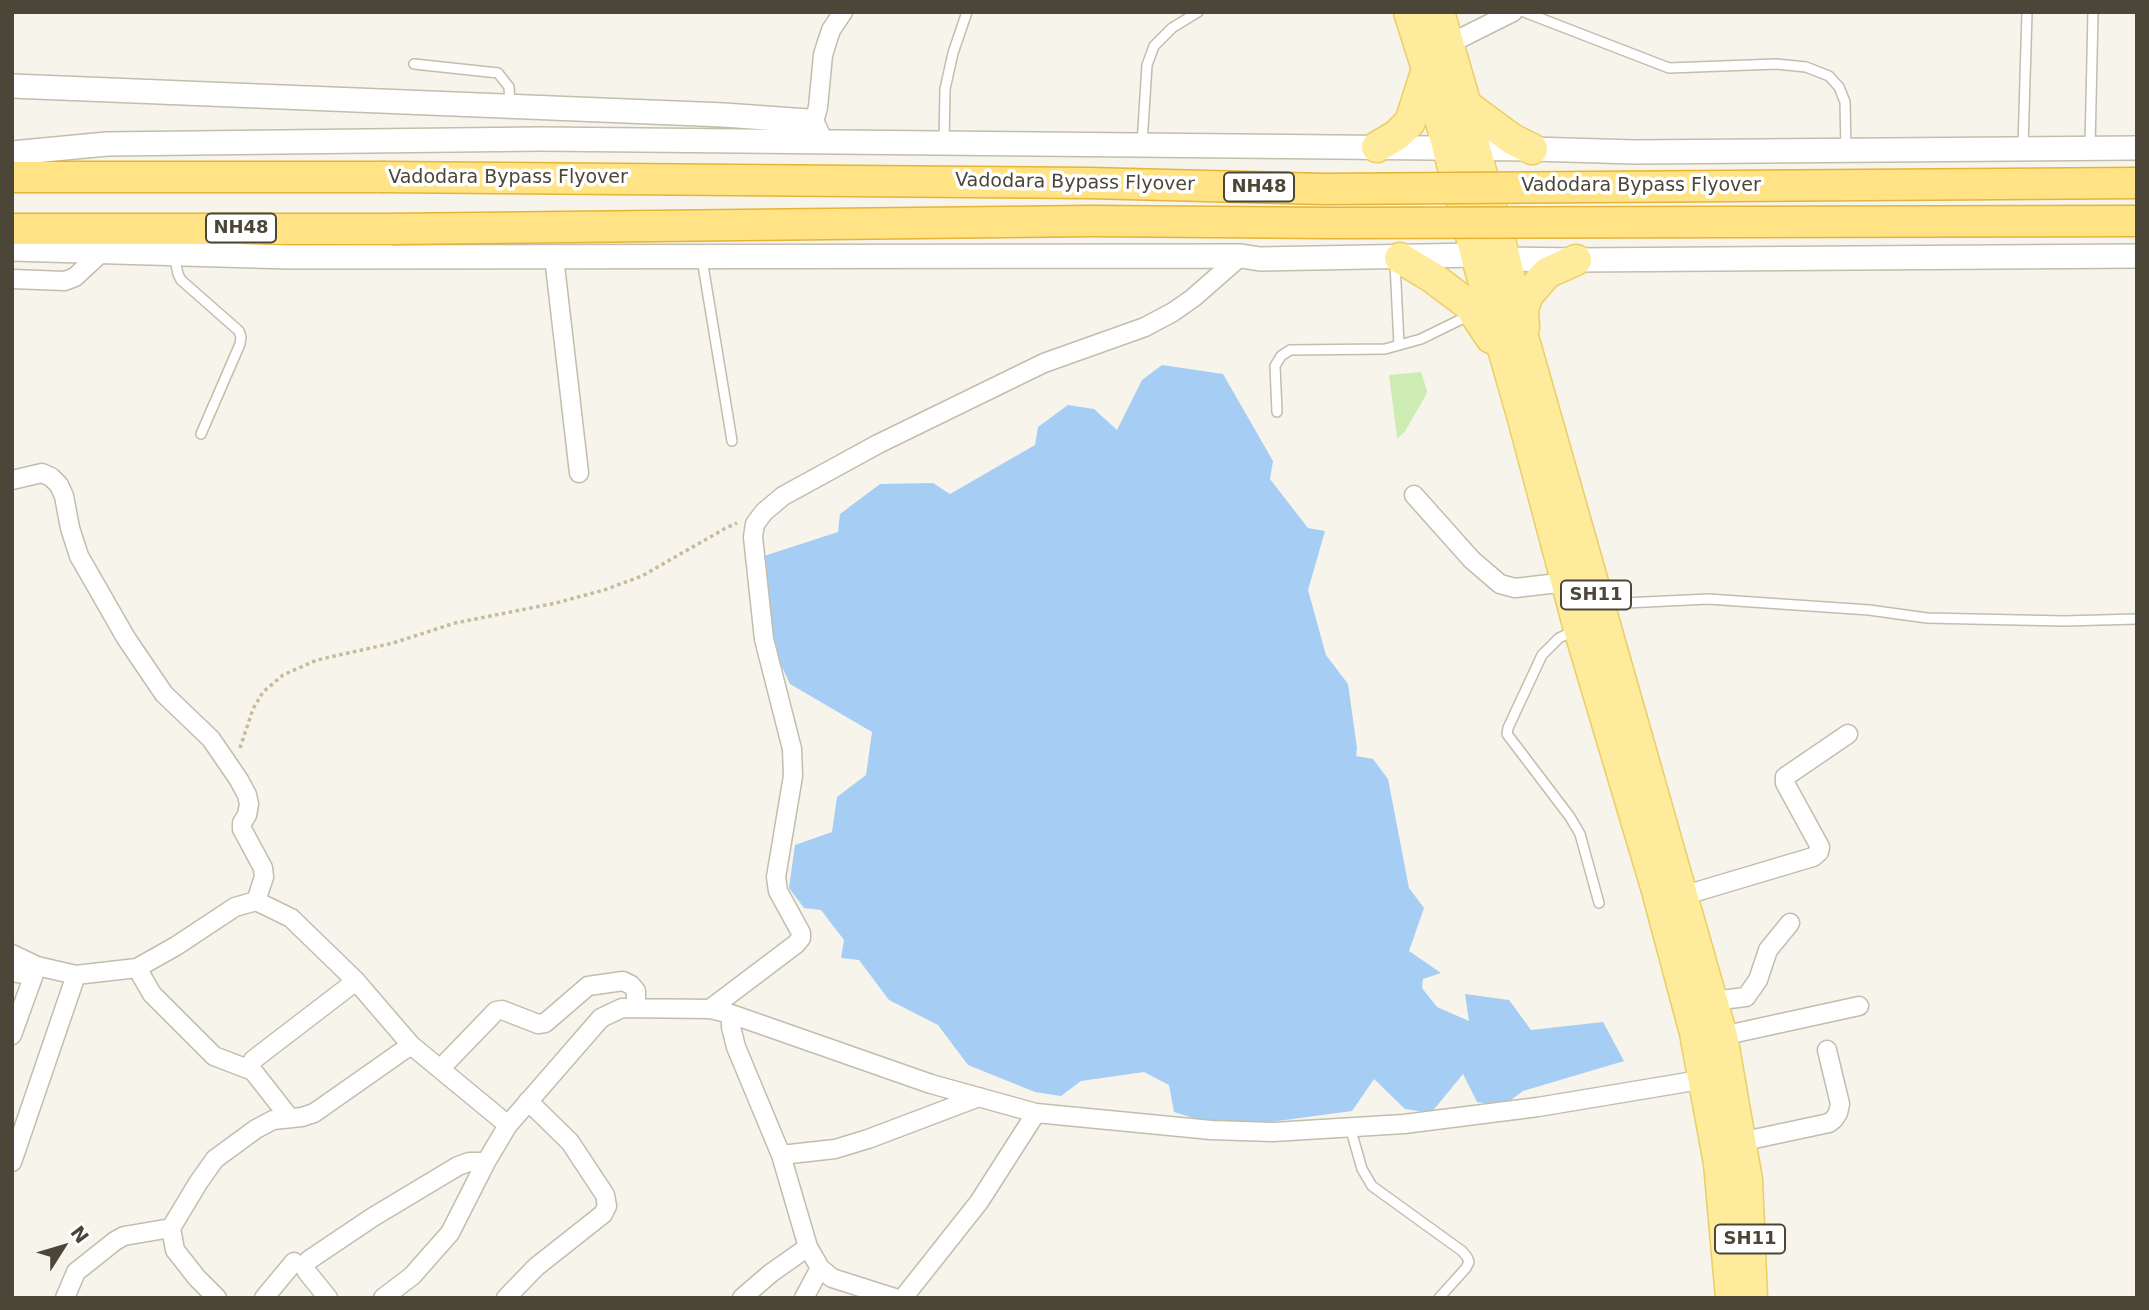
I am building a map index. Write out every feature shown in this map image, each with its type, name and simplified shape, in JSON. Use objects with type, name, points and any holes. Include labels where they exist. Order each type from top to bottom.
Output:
[{"type":"highway","name":"Vadodara Bypass Flyover","points":[[12,177],[1075,182],[1324,189],[2137,183]]},
{"type":"highway","name":"Vadodara Bypass Flyover","points":[[12,229],[392,229],[1091,220],[1332,223],[2137,221]]},
{"type":"main road","name":"SH11","points":[[1409,12],[1427,69],[1505,258],[1524,340],[1722,1036],[1716,1077],[1719,1163],[1731,1298]]},
{"type":"main road","name":"SH11","points":[[1439,12],[1466,105],[1461,149],[1476,255],[1579,629],[1656,887],[1695,1033],[1716,1077],[1740,1142],[1747,1180],[1752,1298]]},
{"type":"main road","points":[[1377,147],[1397,135],[1410,122],[1427,69]]},
{"type":"main road","points":[[1466,105],[1512,139],[1532,149]]},
{"type":"main road","points":[[1397,258],[1469,305],[1509,368]]},
{"type":"main road","points":[[1524,340],[1523,309],[1528,295],[1547,273],[1576,260]]},
{"type":"street","points":[[810,122],[818,107],[827,41],[831,30],[844,12]]},
{"type":"street","points":[[1447,45],[1513,12]]},
{"type":"street","points":[[12,86],[724,115],[810,122],[821,142]]},
{"type":"street","points":[[12,153],[107,144],[541,139],[1635,152],[2137,148]]},
{"type":"street","points":[[12,249],[289,257],[1241,256],[1260,259],[1476,255],[1576,260],[2137,256]]},
{"type":"street","points":[[12,279],[65,281],[75,277],[102,252]]},
{"type":"street","points":[[710,1009],[801,938],[801,933],[778,891],[776,877],[793,776],[792,750],[764,639],[753,537],[755,524],[764,512],[783,496],[878,444],[1044,363],[1144,327],[1173,312],[1241,256]]},
{"type":"street","points":[[554,257],[579,473]]},
{"type":"street","points":[[12,480],[42,473],[59,485],[79,556],[125,638],[164,694],[211,739],[233,770],[249,804],[242,830],[263,868],[264,877],[256,901]]},
{"type":"street","points":[[1414,495],[1472,560],[1500,584],[1515,588],[1567,582]]},
{"type":"street","points":[[1682,896],[1813,857],[1819,852],[1820,846],[1785,783],[1785,777],[1848,734]]},
{"type":"street","points":[[12,972],[76,975],[137,968],[235,907],[256,901],[292,918],[356,981],[411,1045],[508,1125]]},
{"type":"street","points":[[1712,1001],[1746,997],[1758,980],[1768,950],[1790,923]]},
{"type":"street","points":[[12,954],[35,971]]},
{"type":"street","points":[[137,968],[152,994],[214,1056],[253,1071]]},
{"type":"street","points":[[12,1035],[35,971]]},
{"type":"street","points":[[12,1162],[76,975]]},
{"type":"street","points":[[289,1117],[253,1071],[253,1059],[356,981]]},
{"type":"street","points":[[440,1069],[496,1011],[502,1010],[538,1024],[545,1023],[588,986],[623,981],[636,991],[636,1008]]},
{"type":"street","points":[[1722,1036],[1859,1006]]},
{"type":"street","points":[[383,1298],[412,1276],[450,1233],[508,1125],[601,1018],[622,1008],[710,1009],[731,1014],[931,1084],[1036,1113],[1210,1130],[1273,1132],[1404,1124],[1538,1107],[1716,1077]]},
{"type":"street","points":[[731,1014],[736,1047],[781,1155],[808,1247],[820,1268],[832,1278],[895,1298]]},
{"type":"street","points":[[217,1298],[197,1278],[176,1250],[171,1228],[215,1159],[256,1129],[273,1121],[314,1113],[411,1045]]},
{"type":"street","points":[[1740,1142],[1829,1123],[1834,1119],[1840,1104],[1827,1050]]},
{"type":"street","points":[[781,1155],[835,1149],[979,1097]]},
{"type":"street","points":[[506,1298],[536,1267],[603,1214],[607,1206],[605,1195],[570,1142],[528,1101]]},
{"type":"street","points":[[903,1298],[979,1202],[1036,1113]]},
{"type":"street","points":[[328,1298],[304,1266],[309,1260],[373,1217],[458,1166],[469,1162],[486,1162]]},
{"type":"street","points":[[65,1298],[76,1272],[115,1241],[124,1236],[171,1228]]},
{"type":"street","points":[[742,1298],[808,1247]]},
{"type":"street","points":[[264,1298],[294,1262]]},
{"type":"street","points":[[804,1298],[820,1268]]},
{"type":"lane","points":[[944,144],[945,89],[953,53],[967,12]]},
{"type":"lane","points":[[1142,146],[1147,65],[1154,46],[1172,28],[1198,12]]},
{"type":"lane","points":[[1524,12],[1669,68],[1776,65],[1806,67],[1829,76],[1839,87],[1845,103],[1846,150]]},
{"type":"lane","points":[[2023,149],[2027,12]]},
{"type":"lane","points":[[2091,148],[2093,12]]},
{"type":"lane","points":[[414,64],[498,74],[509,87],[510,106]]},
{"type":"lane","points":[[173,253],[181,280],[239,331],[241,337],[201,433]]},
{"type":"lane","points":[[702,257],[732,441]]},
{"type":"lane","points":[[1397,258],[1399,345]]},
{"type":"lane","points":[[1277,412],[1275,366],[1281,356],[1290,350],[1385,349],[1421,339],[1475,313]]},
{"type":"lane","points":[[1599,604],[1708,598],[1869,610],[1927,618],[2064,621],[2137,619]]},
{"type":"lane","points":[[1579,629],[1559,638],[1542,655],[1507,734],[1580,834],[1599,903]]},
{"type":"lane","points":[[1350,1127],[1362,1169],[1372,1186],[1467,1256],[1469,1262],[1466,1268],[1439,1298]]},
{"type":"path","points":[[233,770],[253,709],[263,692],[283,674],[317,660],[393,643],[454,623],[556,603],[604,590],[642,576],[737,523],[755,524]]},
{"type":"green space","points":[[1421,372],[1426,395],[1404,433],[1397,438],[1389,375]]},
{"type":"water","points":[[1162,365],[1223,374],[1273,461],[1270,479],[1308,528],[1325,531],[1308,590],[1326,655],[1348,684],[1356,756],[1373,759],[1388,779],[1409,888],[1424,908],[1409,951],[1441,973],[1423,979],[1422,988],[1437,1007],[1469,1021],[1465,994],[1509,1000],[1531,1030],[1603,1022],[1624,1061],[1523,1091],[1503,1106],[1477,1102],[1463,1074],[1431,1113],[1405,1109],[1374,1079],[1352,1111],[1225,1128],[1174,1112],[1169,1085],[1144,1072],[1081,1081],[1061,1096],[1035,1092],[968,1065],[938,1025],[889,1000],[859,960],[841,958],[844,940],[821,910],[804,908],[789,888],[795,845],[832,832],[837,797],[866,775],[872,732],[790,684],[763,627],[764,556],[838,532],[840,514],[880,484],[933,483],[950,494],[1035,445],[1038,427],[1068,405],[1094,409],[1117,430],[1142,380]]}]
